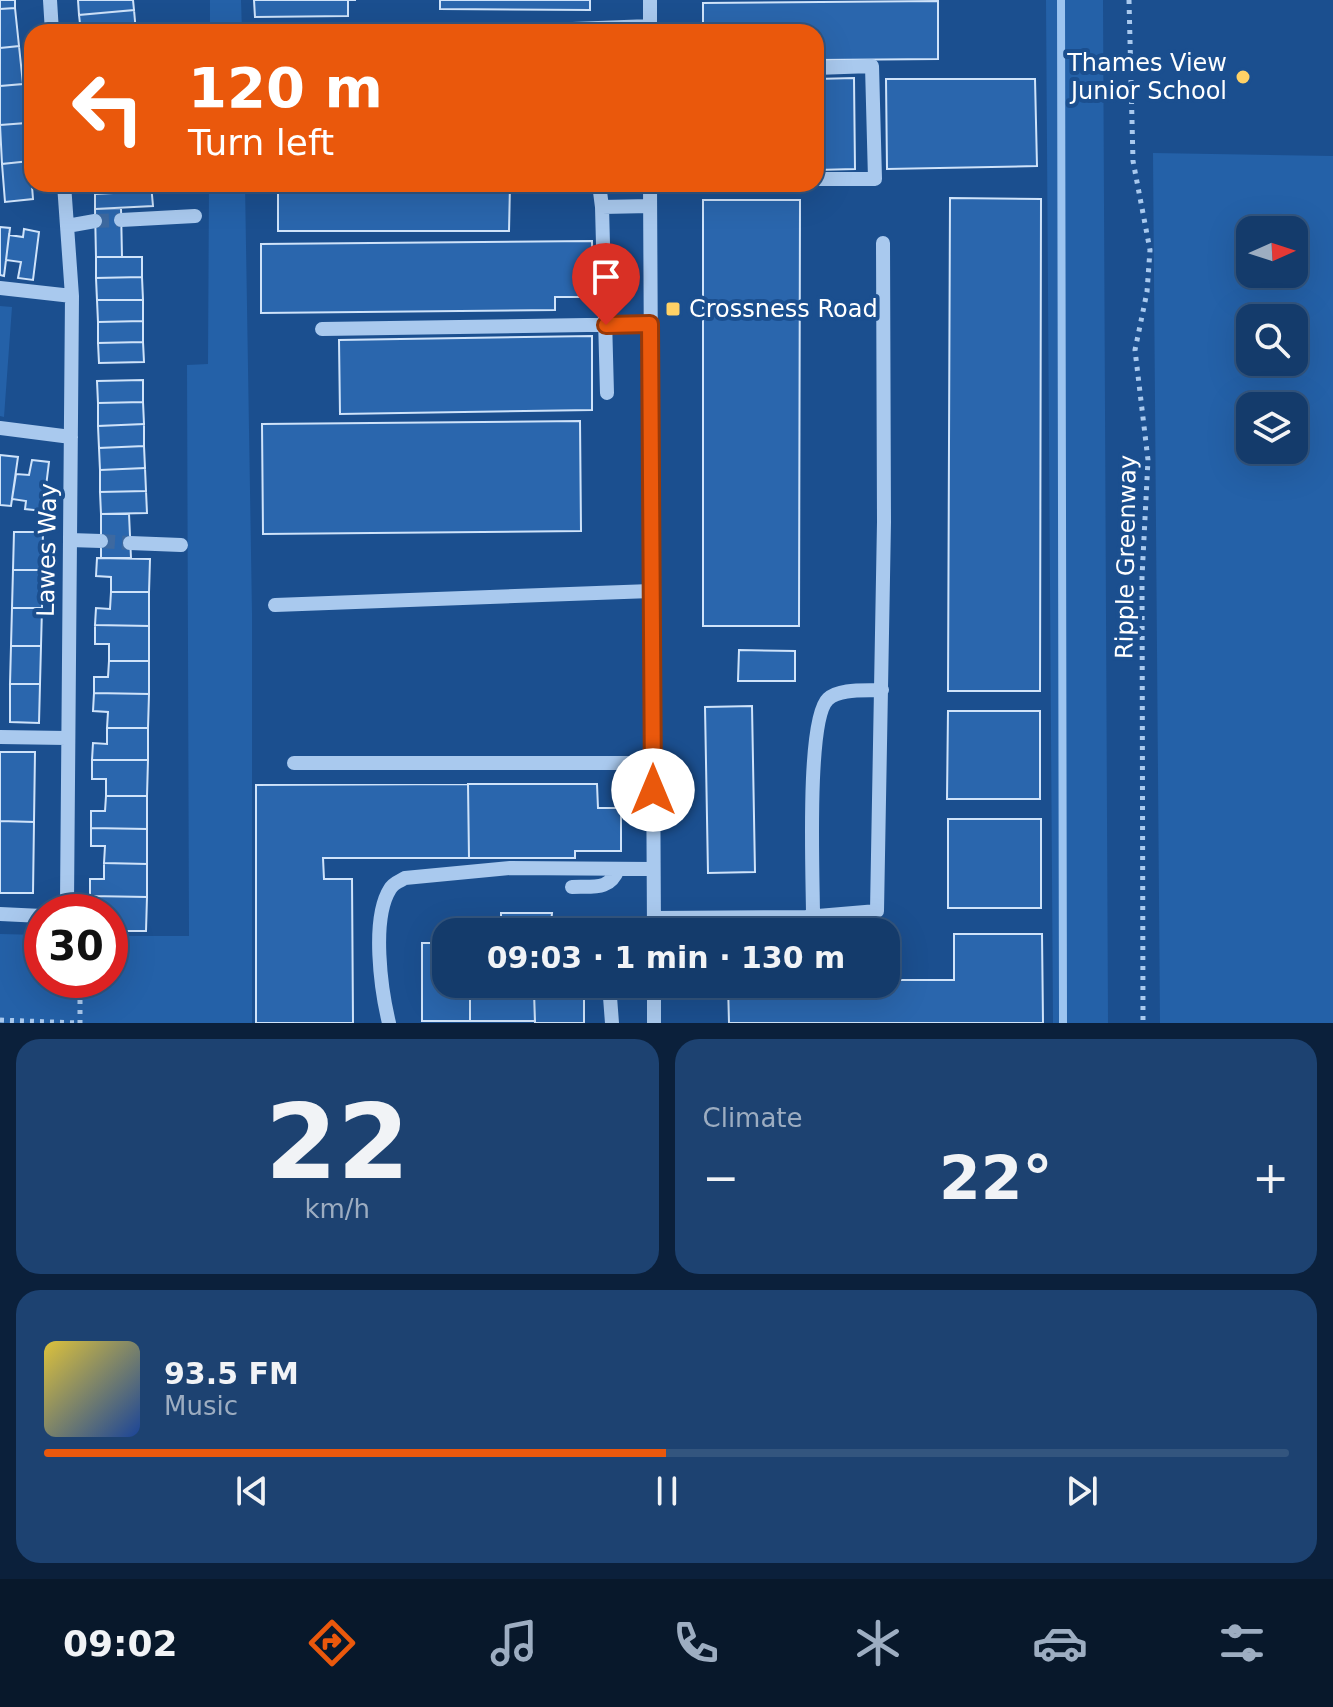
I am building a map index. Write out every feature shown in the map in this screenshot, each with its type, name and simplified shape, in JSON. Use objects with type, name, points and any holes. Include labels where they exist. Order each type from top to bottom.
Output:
[{"type":"street","points":[[50,0],[52,24]]},
{"type":"street","points":[[650,0],[650,24]]},
{"type":"street","points":[[824,68],[872,66],[875,179],[824,179]]},
{"type":"street","name":"Lawes Way","points":[[65,192],[72,296],[67,894]]},
{"type":"street","points":[[600,192],[607,393]]},
{"type":"street","points":[[650,192],[654,918]]},
{"type":"street","points":[[602,207],[650,206]]},
{"type":"street","points":[[121,220],[195,216]]},
{"type":"street","points":[[67,226],[95,221]]},
{"type":"street","points":[[778,918],[877,911],[882,690],[883,243]]},
{"type":"street","points":[[0,288],[72,296]]},
{"type":"street","points":[[322,329],[650,324]]},
{"type":"street","points":[[0,428],[71,437]]},
{"type":"street","points":[[70,540],[101,541]]},
{"type":"street","points":[[130,543],[181,545]]},
{"type":"street","points":[[275,605],[651,591]]},
{"type":"street","points":[[813,916],[814,763],[820,710],[829,697],[840,693],[882,690]]},
{"type":"street","points":[[0,737],[66,738]]},
{"type":"street","points":[[294,763],[653,763]]},
{"type":"street","points":[[389,1023],[379,944],[385,901],[391,886],[405,878],[510,868],[653,869]]},
{"type":"street","points":[[572,887],[607,885],[614,880],[618,869]]},
{"type":"street","points":[[0,914],[24,915]]},
{"type":"street","points":[[610,998],[612,1023]]},
{"type":"street","points":[[654,998],[654,1023]]},
{"type":"path","name":"Ripple Greenway","points":[[1129,0],[1133,161],[1150,250],[1147,292],[1135,350],[1148,460],[1142,577],[1143,1023]]},
{"type":"path","points":[[0,1020],[79,1023],[80,998]]},
{"type":"shaded area","points":[[210,0],[241,0],[242,24],[210,24]]},
{"type":"shaded area","points":[[1046,0],[1103,0],[1108,1023],[1053,1023]]},
{"type":"shaded area","points":[[1153,153],[1333,156],[1333,1023],[1160,1023]]},
{"type":"shaded area","points":[[209,192],[245,192],[252,613],[252,1023],[0,1023],[0,934],[24,935],[24,998],[128,998],[128,936],[189,936],[187,365],[208,364]]},
{"type":"shaded area","points":[[0,306],[12,307],[4,417],[0,416]]},
{"type":"building","points":[[0,0],[15,0],[15,8],[0,9]]},
{"type":"building","points":[[78,0],[133,0],[134,10],[79,15]]},
{"type":"building","points":[[254,0],[348,0],[348,16],[255,17]]},
{"type":"building","points":[[440,0],[590,0],[590,10],[440,9]]},
{"type":"building","points":[[938,1],[938,59],[824,60],[824,24],[703,24],[703,3]]},
{"type":"building","points":[[15,8],[19,46],[0,48],[0,9]]},
{"type":"building","points":[[134,10],[135,24],[80,24],[79,15]]},
{"type":"building","points":[[19,46],[23,84],[0,86],[0,48]]},
{"type":"building","points":[[854,78],[855,169],[824,170],[824,79]]},
{"type":"building","points":[[886,79],[1035,79],[1037,166],[887,169]]},
{"type":"building","points":[[23,84],[24,123],[0,125],[0,86]]},
{"type":"building","points":[[24,123],[24,162],[2,164],[0,125]]},
{"type":"building","points":[[24,162],[24,192],[32,192],[33,199],[5,202],[2,164]]},
{"type":"building","points":[[152,192],[153,206],[95,209],[95,194]]},
{"type":"building","points":[[278,192],[510,192],[509,231],[278,231]]},
{"type":"building","points":[[950,198],[1041,199],[1040,691],[948,691]]},
{"type":"building","points":[[703,200],[800,200],[799,626],[703,626]]},
{"type":"building","points":[[121,208],[122,257],[96,257],[95,209]]},
{"type":"building","points":[[0,227],[10,228],[4,276],[0,275]]},
{"type":"building","points":[[24,229],[39,232],[33,280],[18,278],[21,262],[6,260],[9,235],[23,237]]},
{"type":"building","points":[[592,241],[593,297],[555,297],[555,310],[261,313],[261,244]]},
{"type":"building","points":[[96,257],[142,257],[142,277],[96,278]]},
{"type":"building","points":[[142,277],[143,300],[97,300],[96,278]]},
{"type":"building","points":[[97,300],[143,300],[143,321],[98,322]]},
{"type":"building","points":[[143,321],[143,342],[98,343],[98,322]]},
{"type":"building","points":[[592,336],[592,410],[340,414],[339,340]]},
{"type":"building","points":[[143,342],[144,362],[99,363],[98,343]]},
{"type":"building","points":[[143,380],[143,402],[98,403],[97,381]]},
{"type":"building","points":[[143,402],[144,424],[98,426],[98,403]]},
{"type":"building","points":[[580,421],[581,531],[263,534],[262,424]]},
{"type":"building","points":[[144,424],[144,446],[99,448],[98,426]]},
{"type":"building","points":[[144,446],[145,468],[100,470],[99,448]]},
{"type":"building","points":[[0,455],[18,457],[11,506],[0,505]]},
{"type":"building","points":[[32,460],[49,462],[43,511],[25,509],[26,501],[12,499],[16,474],[29,475]]},
{"type":"building","points":[[145,468],[146,491],[100,492],[100,470]]},
{"type":"building","points":[[146,491],[147,513],[101,514],[100,492]]},
{"type":"building","points":[[101,514],[129,514],[131,558],[101,558]]},
{"type":"building","points":[[14,532],[43,532],[42,570],[13,570]]},
{"type":"building","points":[[97,558],[150,559],[149,592],[111,592],[111,577],[96,576]]},
{"type":"building","points":[[13,570],[42,570],[42,608],[12,608]]},
{"type":"building","points":[[111,592],[149,592],[149,626],[95,625],[96,608],[110,609]]},
{"type":"building","points":[[12,608],[42,608],[41,646],[11,646]]},
{"type":"building","points":[[95,625],[149,626],[149,661],[109,661],[109,644],[95,644]]},
{"type":"building","points":[[11,646],[41,646],[40,684],[10,684]]},
{"type":"building","points":[[739,650],[795,651],[795,681],[738,681]]},
{"type":"building","points":[[109,661],[149,661],[149,694],[94,693],[94,677],[108,677]]},
{"type":"building","points":[[10,684],[40,684],[39,723],[10,722]]},
{"type":"building","points":[[94,693],[149,694],[148,728],[107,728],[108,712],[93,711]]},
{"type":"building","points":[[752,706],[755,872],[708,873],[705,707]]},
{"type":"building","points":[[948,711],[1040,711],[1040,799],[947,799]]},
{"type":"building","points":[[107,728],[148,728],[148,760],[92,760],[93,743],[107,744]]},
{"type":"building","points":[[0,752],[35,752],[34,822],[0,821]]},
{"type":"building","points":[[92,760],[148,760],[147,796],[106,796],[106,779],[92,779]]},
{"type":"building","points":[[468,784],[469,858],[323,858],[324,879],[352,879],[353,1023],[256,1023],[256,785]]},
{"type":"building","points":[[468,784],[597,784],[598,808],[621,808],[621,851],[575,851],[575,858],[469,858]]},
{"type":"building","points":[[106,796],[147,796],[147,829],[91,828],[91,811],[105,811]]},
{"type":"building","points":[[948,819],[1041,819],[1041,908],[948,908]]},
{"type":"building","points":[[0,821],[34,822],[33,893],[0,893]]},
{"type":"building","points":[[91,828],[147,829],[147,864],[104,863],[105,846],[91,846]]},
{"type":"building","points":[[104,863],[147,864],[147,897],[90,894],[90,879],[104,879]]},
{"type":"building","points":[[128,897],[147,897],[146,931],[128,931]]},
{"type":"building","points":[[501,913],[552,913],[551,918],[501,918]]},
{"type":"building","points":[[954,934],[1042,934],[1043,1023],[729,1023],[728,998],[900,998],[900,980],[954,980]]},
{"type":"building","points":[[422,943],[432,943],[432,998],[470,998],[470,1021],[422,1021]]},
{"type":"building","points":[[470,998],[534,998],[535,1021],[470,1021]]},
{"type":"building","points":[[534,998],[584,998],[584,1023],[535,1023]]},
{"type":"waterway","points":[[1061,0],[1063,1023]]},
{"type":"tunnel","points":[[95,221],[121,220]]},
{"type":"tunnel","points":[[101,541],[130,543]]},
{"type":"place","name":"Thames View Junior School","points":[[1243,77]]},
{"type":"place","name":"Crossness Road","points":[[673,309]]},
{"type":"route","points":[[606,325],[650,324],[653,790]]}]
